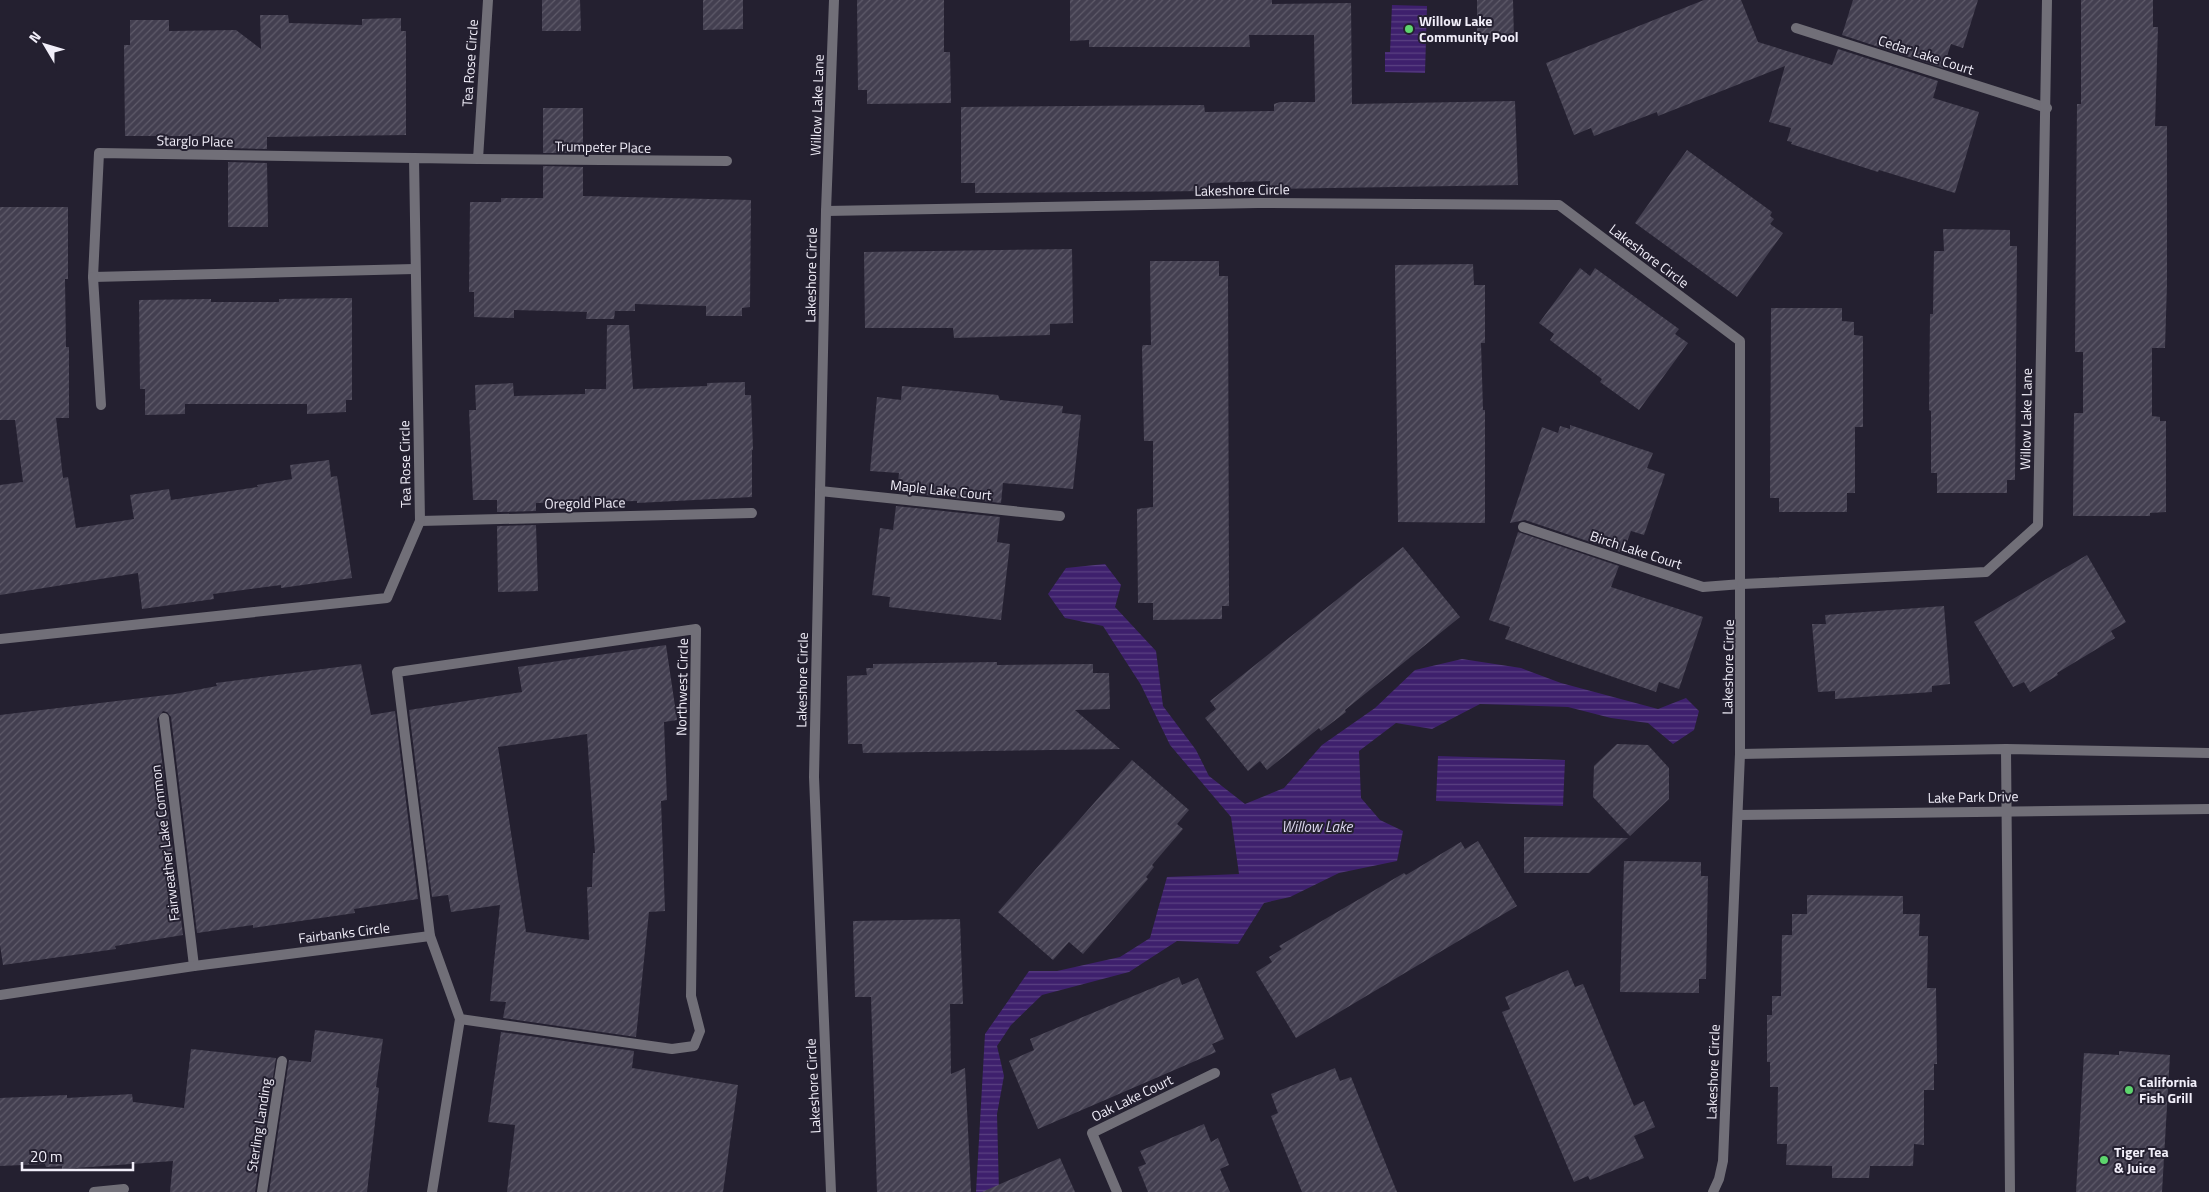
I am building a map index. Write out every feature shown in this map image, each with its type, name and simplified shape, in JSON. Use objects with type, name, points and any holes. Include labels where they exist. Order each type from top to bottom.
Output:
[{"type":"street","name":"Tea Rose Circle","points":[[478,159],[488,0]]},
{"type":"street","name":"Willow Lake Lane","points":[[826,211],[834,0]]},
{"type":"street","name":"Willow Lake Lane","points":[[1742,584],[1986,572],[2038,525],[2047,108],[2047,0]]},
{"type":"street","name":"Cedar Lake Court","points":[[1796,28],[2047,108]]},
{"type":"street","name":"Starglo Place","points":[[101,405],[93,276],[99,152],[414,158]]},
{"type":"street","name":"Tea Rose Circle","points":[[0,639],[387,598],[420,521],[414,269],[414,158]]},
{"type":"street","points":[[414,158],[478,159]]},
{"type":"street","name":"Trumpeter Place","points":[[478,159],[727,162]]},
{"type":"street","name":"Lakeshore Circle","points":[[831,1192],[814,778],[826,211],[1268,203],[1559,205],[1740,341],[1742,584],[1740,754],[1723,1161],[1719,1179],[1713,1192]]},
{"type":"street","points":[[93,276],[414,269]]},
{"type":"street","name":"Maple Lake Court","points":[[820,492],[1060,516]]},
{"type":"street","name":"Oregold Place","points":[[420,521],[752,513]]},
{"type":"street","name":"Birch Lake Court","points":[[1523,527],[1703,587],[1742,584]]},
{"type":"street","name":"Northwest Circle","points":[[430,936],[397,672],[696,629],[691,996],[700,1031],[694,1046],[672,1049],[460,1019]]},
{"type":"street","name":"Fairweather Lake Common","points":[[164,718],[194,966]]},
{"type":"street","points":[[2006,749],[2010,1192]]},
{"type":"street","points":[[1740,754],[2006,749],[2209,753]]},
{"type":"street","name":"Lake Park Drive","points":[[1738,815],[2008,810],[2209,809]]},
{"type":"street","points":[[430,936],[460,1019],[432,1192]]},
{"type":"street","name":"Fairbanks Circle","points":[[0,995],[194,966],[430,936]]},
{"type":"street","name":"Sterling Landing","points":[[262,1192],[282,1061]]},
{"type":"street","name":"Oak Lake Court","points":[[1117,1192],[1092,1133],[1215,1074]]},
{"type":"street","points":[[94,1192],[124,1189]]},
{"type":"water","name":"Willow Lake Community Pool","points":[[1392,5],[1427,6],[1425,73],[1385,72],[1385,52],[1390,52]]},
{"type":"water","name":"Willow Lake","points":[[1105,564],[1121,585],[1115,607],[1156,651],[1163,706],[1196,750],[1209,776],[1245,804],[1284,788],[1322,745],[1375,708],[1415,670],[1462,659],[1521,668],[1561,683],[1658,709],[1686,698],[1699,711],[1694,730],[1673,744],[1648,723],[1611,718],[1568,707],[1480,704],[1432,729],[1396,723],[1359,751],[1361,798],[1380,820],[1403,831],[1397,861],[1339,873],[1290,897],[1264,903],[1238,944],[1177,941],[1129,972],[1042,995],[1011,1025],[997,1046],[1004,1076],[997,1114],[999,1192],[976,1192],[985,1034],[1029,971],[1057,971],[1120,957],[1150,938],[1167,877],[1239,874],[1231,817],[1170,745],[1141,685],[1103,626],[1065,618],[1048,594],[1066,568]]},
{"type":"water","points":[[1438,756],[1565,760],[1563,806],[1436,801]]},
{"type":"building","points":[[542,0],[580,0],[581,31],[542,31]]},
{"type":"building","points":[[703,0],[743,0],[743,29],[703,30]]},
{"type":"building","points":[[857,0],[944,0],[944,52],[950,52],[951,103],[867,104],[867,90],[858,90]]},
{"type":"building","points":[[1070,0],[1272,0],[1272,4],[1351,3],[1352,104],[1515,101],[1518,185],[1270,189],[1270,181],[1210,183],[1210,191],[975,193],[975,183],[961,183],[961,107],[1204,105],[1205,112],[1274,111],[1274,104],[1280,102],[1315,102],[1314,35],[1249,35],[1250,47],[1089,47],[1089,40],[1070,41]]},
{"type":"building","points":[[1477,0],[1513,0],[1514,40],[1477,40]]},
{"type":"building","points":[[1704,0],[1741,0],[1758,42],[1832,65],[1838,49],[1938,81],[1933,98],[1979,112],[1955,193],[1879,170],[1878,172],[1791,144],[1792,142],[1787,141],[1791,128],[1769,122],[1785,66],[1658,116],[1657,112],[1594,136],[1591,128],[1574,135],[1546,63]]},
{"type":"building","points":[[1853,0],[1978,0],[1963,48],[1951,44],[1943,68],[1842,35]]},
{"type":"building","points":[[2081,0],[2153,0],[2153,27],[2158,27],[2155,126],[2167,126],[2167,284],[2165,348],[2152,348],[2152,416],[2160,417],[2160,421],[2166,421],[2166,512],[2150,513],[2150,516],[2073,516],[2074,413],[2083,413],[2083,352],[2075,352],[2077,104],[2081,104]]},
{"type":"building","points":[[260,15],[288,15],[289,23],[362,25],[362,19],[401,18],[401,31],[406,31],[406,135],[267,137],[267,149],[228,148],[228,138],[203,138],[203,136],[125,136],[124,45],[130,45],[130,20],[169,20],[169,31],[236,30],[261,49]]},
{"type":"building","points":[[543,108],[583,108],[583,153],[543,153]]},
{"type":"building","points":[[1687,150],[1772,212],[1770,216],[1774,219],[1770,224],[1783,233],[1737,297],[1635,223]]},
{"type":"building","points":[[228,162],[267,163],[268,227],[228,227]]},
{"type":"building","points":[[543,166],[583,167],[583,196],[751,200],[750,307],[742,308],[742,316],[706,316],[706,306],[635,304],[635,311],[615,311],[614,319],[586,319],[587,312],[514,310],[514,318],[474,317],[474,292],[469,292],[470,202],[501,202],[501,198],[543,198]]},
{"type":"building","points":[[0,207],[68,207],[68,279],[65,279],[66,347],[69,347],[69,418],[56,418],[63,478],[68,477],[76,528],[134,519],[130,495],[169,489],[171,500],[258,487],[257,485],[292,479],[290,465],[329,460],[331,477],[337,476],[352,578],[281,588],[281,585],[213,594],[214,599],[142,609],[138,573],[0,595],[0,485],[23,482],[15,420],[0,420]]},
{"type":"building","points":[[1943,229],[2010,230],[2010,246],[2017,246],[2015,480],[2007,480],[2007,493],[1937,493],[1937,473],[1931,473],[1931,411],[1929,410],[1930,314],[1933,314],[1934,251],[1944,251]]},
{"type":"building","points":[[1072,249],[1073,323],[1050,324],[1050,335],[954,338],[953,328],[865,328],[864,252]]},
{"type":"building","points":[[1150,261],[1219,261],[1219,276],[1228,276],[1229,606],[1222,606],[1222,619],[1153,620],[1153,603],[1138,603],[1137,509],[1153,507],[1153,441],[1144,441],[1142,347],[1143,345],[1151,345]]},
{"type":"building","points":[[1473,264],[1474,285],[1485,285],[1485,343],[1481,343],[1483,410],[1485,410],[1485,523],[1398,522],[1395,265]]},
{"type":"building","points":[[1580,268],[1590,276],[1595,268],[1679,329],[1675,334],[1688,343],[1639,410],[1600,382],[1602,379],[1550,340],[1554,334],[1539,323]]},
{"type":"building","points":[[352,298],[352,400],[346,400],[346,412],[307,414],[307,404],[185,404],[185,414],[145,415],[145,389],[140,389],[139,300],[211,299],[211,302],[279,302],[279,299]]},
{"type":"building","points":[[1771,308],[1842,308],[1842,321],[1854,322],[1854,335],[1863,336],[1863,427],[1855,427],[1855,493],[1847,493],[1847,512],[1779,512],[1779,498],[1770,498]]},
{"type":"building","points":[[607,325],[629,325],[633,389],[707,386],[707,383],[745,382],[745,395],[751,395],[752,497],[637,503],[637,501],[536,503],[536,511],[497,512],[497,500],[473,500],[469,410],[476,410],[475,385],[513,383],[514,396],[585,394],[585,389],[606,389]]},
{"type":"building","points":[[902,386],[998,395],[1000,400],[1063,406],[1062,413],[1081,415],[1073,489],[1003,483],[1001,503],[897,492],[899,473],[870,471],[877,397],[901,400]]},
{"type":"building","points":[[1570,425],[1653,453],[1647,468],[1665,474],[1644,535],[1631,531],[1623,553],[1525,520],[1510,523],[1542,427],[1558,433],[1560,426],[1570,429]]},
{"type":"building","points":[[896,506],[1000,517],[997,542],[1010,544],[1001,620],[889,607],[890,597],[872,595],[880,528],[893,530]]},
{"type":"building","points":[[536,525],[538,591],[498,592],[497,526]]},
{"type":"building","points":[[1518,532],[1619,566],[1611,587],[1703,617],[1679,689],[1659,682],[1656,692],[1505,639],[1510,627],[1489,620]]},
{"type":"building","points":[[1403,547],[1460,617],[1321,731],[1319,728],[1267,770],[1260,761],[1248,771],[1205,718],[1216,709],[1210,701]]},
{"type":"building","points":[[2087,555],[2126,622],[2111,631],[2115,638],[2057,673],[2058,675],[2030,692],[2024,682],[2013,687],[1974,622]]},
{"type":"building","points":[[1944,606],[1950,684],[1932,686],[1932,692],[1835,699],[1835,691],[1818,692],[1812,624],[1826,624],[1825,615]]},
{"type":"building","points":[[666,645],[677,720],[664,722],[667,800],[661,801],[665,911],[649,912],[636,1037],[503,1018],[506,1002],[490,1001],[500,905],[451,912],[448,895],[432,897],[409,710],[522,692],[518,667]],"holes":[[[587,734],[595,853],[593,853],[592,887],[587,887],[589,940],[526,932],[498,747]]]},
{"type":"building","points":[[997,662],[997,665],[1093,664],[1093,673],[1109,673],[1110,709],[1075,710],[1120,749],[863,753],[862,744],[848,744],[847,676],[867,675],[866,668],[873,668],[873,664]]},
{"type":"building","points":[[361,664],[371,715],[395,711],[418,899],[354,909],[355,913],[253,928],[253,925],[197,933],[171,717],[167,712],[163,711],[157,719],[183,935],[115,946],[116,949],[3,965],[0,945],[0,715],[175,694],[217,686],[216,683]]},
{"type":"building","points":[[1617,744],[1648,745],[1669,768],[1669,799],[1630,836],[1593,797],[1594,766]]},
{"type":"building","points":[[1132,760],[1189,810],[1177,824],[1183,829],[1152,865],[1154,867],[1146,877],[1148,879],[1083,954],[1069,942],[1053,960],[998,912]]},
{"type":"building","points":[[1524,837],[1628,838],[1589,873],[1524,873]]},
{"type":"building","points":[[1478,841],[1517,906],[1296,1038],[1256,972],[1272,962],[1269,957],[1282,949],[1279,946],[1461,842],[1465,849]]},
{"type":"building","points":[[1624,861],[1701,862],[1701,876],[1708,876],[1706,979],[1699,979],[1699,993],[1620,992]]},
{"type":"building","points":[[1807,895],[1903,896],[1903,914],[1920,914],[1919,936],[1928,936],[1927,988],[1936,988],[1937,1064],[1934,1064],[1934,1090],[1924,1090],[1924,1145],[1914,1144],[1913,1166],[1870,1166],[1869,1178],[1832,1178],[1832,1166],[1786,1165],[1787,1144],[1777,1144],[1778,1087],[1770,1087],[1770,1062],[1767,1062],[1767,1015],[1772,1015],[1772,996],[1781,996],[1782,935],[1792,935],[1792,914],[1807,914]]},
{"type":"building","points":[[960,919],[963,1004],[950,1004],[951,1074],[965,1068],[971,1192],[877,1192],[871,997],[855,997],[853,921]]},
{"type":"building","points":[[1568,970],[1575,987],[1583,984],[1634,1106],[1644,1101],[1655,1127],[1634,1136],[1644,1158],[1590,1180],[1588,1176],[1574,1182],[1502,1012],[1510,1009],[1505,997]]},
{"type":"building","points":[[1179,977],[1182,985],[1198,978],[1224,1039],[1212,1044],[1216,1052],[1038,1129],[1009,1061],[1034,1050],[1030,1039]]},
{"type":"building","points":[[315,1030],[383,1039],[376,1087],[379,1088],[367,1192],[269,1192],[289,1060],[311,1062]]},
{"type":"building","points":[[501,1032],[634,1051],[632,1068],[738,1085],[723,1192],[507,1192],[515,1125],[488,1122]]},
{"type":"building","points":[[191,1049],[276,1058],[255,1192],[170,1192],[173,1161],[62,1169],[62,1166],[46,1167],[45,1164],[0,1166],[0,1098],[67,1095],[67,1098],[132,1094],[133,1102],[184,1108]]},
{"type":"building","points":[[2119,1051],[2170,1055],[2162,1192],[2076,1192],[2084,1053],[2119,1055]]},
{"type":"building","points":[[1335,1068],[1340,1081],[1351,1077],[1397,1192],[1302,1192],[1271,1116],[1278,1113],[1271,1094]]},
{"type":"building","points":[[1204,1124],[1211,1142],[1218,1138],[1229,1165],[1220,1169],[1230,1192],[1148,1192],[1138,1167],[1146,1164],[1140,1151]]},
{"type":"building","points":[[1060,1158],[1075,1192],[982,1192]]},
{"type":"place","name":"Willow Lake Community Pool","points":[[1409,29]]},
{"type":"place","name":"California Fish Grill","points":[[2129,1090]]},
{"type":"place","name":"Tiger Tea & Juice","points":[[2104,1160]]}]
